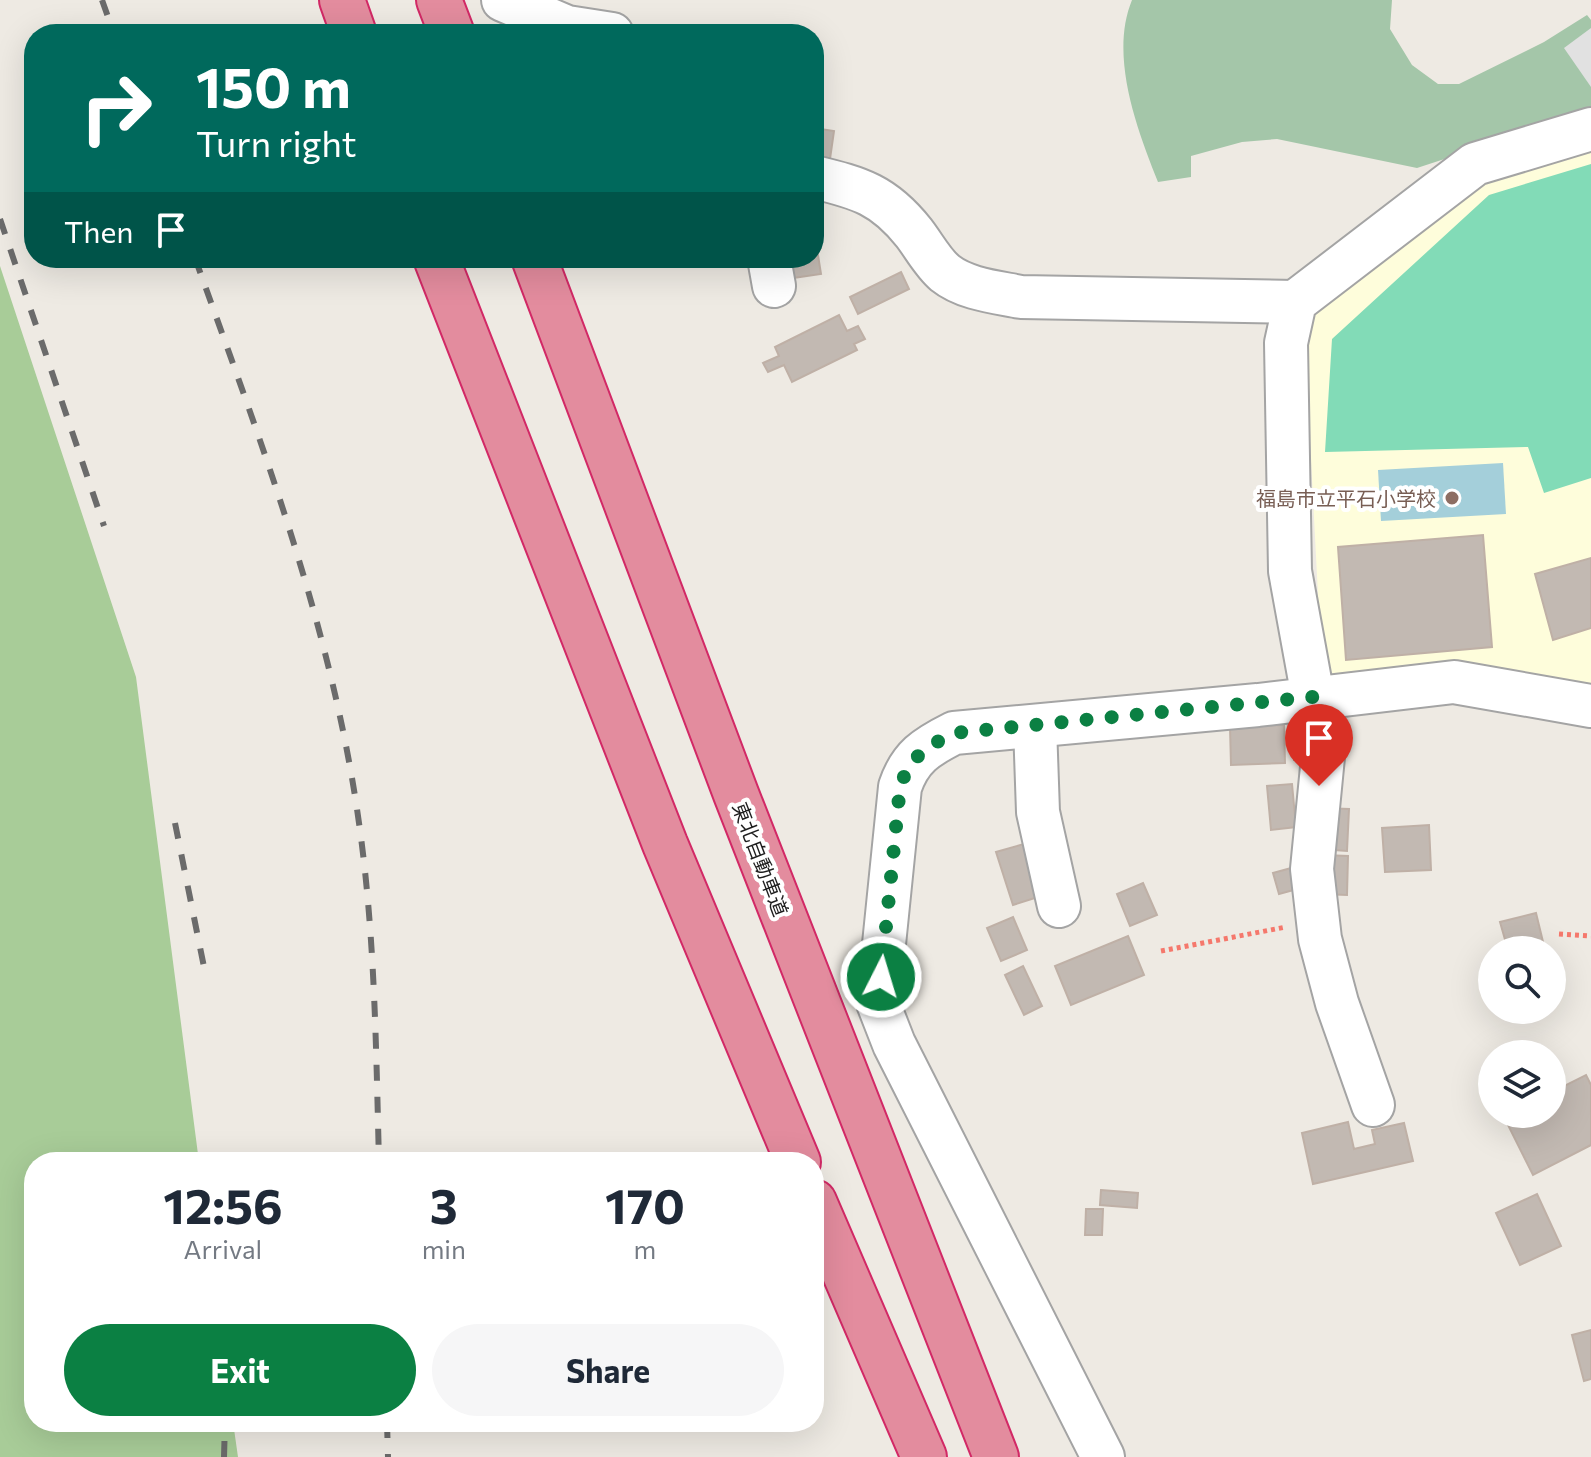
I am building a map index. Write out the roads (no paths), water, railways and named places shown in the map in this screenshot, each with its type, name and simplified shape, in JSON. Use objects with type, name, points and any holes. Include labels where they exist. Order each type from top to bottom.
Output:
[{"type":"highway","points":[[342,0],[350,24]]},
{"type":"highway","points":[[439,0],[448,24]]},
{"type":"highway","points":[[440,268],[665,844],[794,1152]]},
{"type":"highway","name":"東北自動車道","points":[[538,268],[742,808],[996,1457]]},
{"type":"highway","points":[[824,1225],[924,1457]]},
{"type":"street","points":[[503,0],[560,24]]},
{"type":"street","points":[[824,179],[854,186],[879,198],[895,209],[943,272],[962,283],[988,290],[1021,297],[1295,302],[1475,164],[1591,129]]},
{"type":"street","points":[[1295,302],[1286,343],[1290,571],[1318,697],[1323,757],[1312,869],[1318,923],[1337,1003],[1373,1105]]},
{"type":"street","points":[[1103,1457],[894,1044],[878,1003],[900,787],[906,768],[922,749],[954,733],[1454,682],[1591,706]]},
{"type":"street","points":[[1035,726],[1038,812],[1059,906]]},
{"type":"water","points":[[1503,463],[1506,514],[1381,521],[1378,470]]},
{"type":"railway","points":[[102,0],[110,24]]},
{"type":"railway","points":[[0,219],[104,526]]},
{"type":"railway","points":[[199,268],[292,536],[313,607],[347,750],[368,907],[379,1152]]},
{"type":"railway","points":[[175,823],[206,977]]},
{"type":"railway","points":[[224,1457],[225,1432]]},
{"type":"railway","points":[[387,1432],[388,1457]]},
{"type":"place","name":"福島市立平石小学校","points":[[1452,498]]}]
